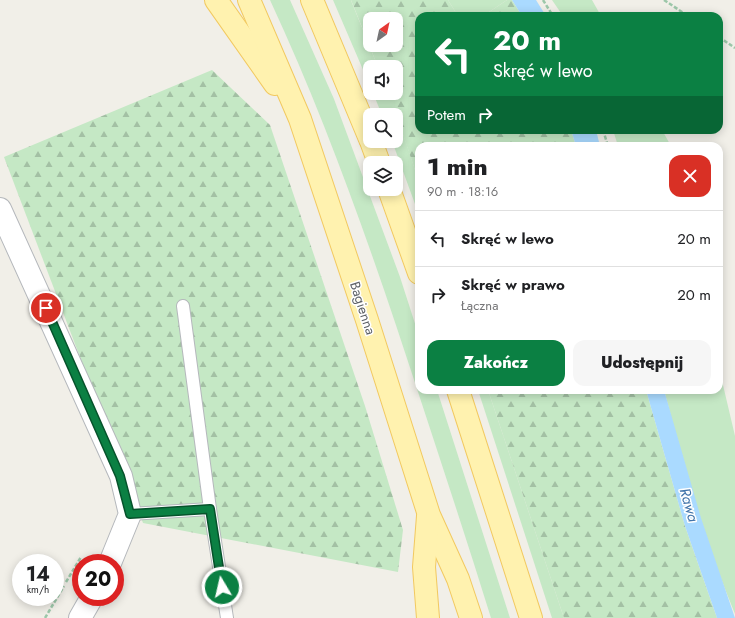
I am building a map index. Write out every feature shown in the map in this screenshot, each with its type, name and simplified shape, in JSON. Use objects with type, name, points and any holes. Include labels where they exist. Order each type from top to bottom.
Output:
[{"type":"main road","points":[[216,0],[300,119]]},
{"type":"main road","name":"Bagienna","points":[[249,0],[300,119],[367,320],[429,515],[458,579],[471,618]]},
{"type":"main road","points":[[312,0],[363,123]]},
{"type":"main road","points":[[392,196],[415,262]]},
{"type":"main road","points":[[459,394],[531,618]]},
{"type":"main road","points":[[428,618],[424,567],[429,515]]},
{"type":"street","points":[[0,209],[120,476],[130,514],[114,554]]},
{"type":"street","points":[[80,618],[87,606]]},
{"type":"lane","points":[[183,306],[210,509],[228,618]]},
{"type":"lane","points":[[130,514],[210,509]]},
{"type":"path","points":[[543,0],[550,12]]},
{"type":"path","points":[[664,0],[682,12]]},
{"type":"path","points":[[723,40],[735,48]]},
{"type":"path","points":[[46,618],[72,574]]},
{"type":"green space","points":[[270,0],[290,0],[334,99],[363,177],[363,196],[370,196],[400,277],[415,324],[415,383],[369,247],[313,98]]},
{"type":"green space","points":[[333,0],[351,0],[363,30],[363,52],[372,52],[375,60],[363,60],[363,70]]},
{"type":"green space","points":[[351,0],[448,0],[456,12],[415,12],[415,134],[572,134],[575,142],[415,142],[415,170],[403,135],[403,108],[394,108],[391,100],[403,100],[403,60],[375,60],[372,52],[403,52],[403,12],[363,12],[363,30]]},
{"type":"green space","points":[[448,0],[507,0],[489,12],[456,12]]},
{"type":"green space","points":[[507,0],[512,0],[520,12],[489,12]]},
{"type":"green space","points":[[552,0],[592,0],[599,12],[560,12]]},
{"type":"green space","points":[[212,70],[270,125],[365,406],[403,530],[398,572],[143,523],[4,157]]},
{"type":"green space","points":[[376,100],[392,100],[395,108],[379,108]]},
{"type":"green space","points":[[403,133],[415,170],[415,204],[403,171],[403,156],[397,156],[395,148],[403,148]]},
{"type":"green space","points":[[614,134],[664,134],[669,142],[617,142]]},
{"type":"green space","points":[[723,385],[735,436],[735,614],[714,559],[687,475],[665,394],[723,394]]},
{"type":"green space","points":[[419,394],[438,394],[510,618],[491,618]]},
{"type":"green space","points":[[479,394],[489,394],[564,618],[552,618]]},
{"type":"green space","points":[[489,394],[647,394],[685,526],[717,618],[564,618]]},
{"type":"water","points":[[512,0],[536,0],[544,12],[520,12]]},
{"type":"water","points":[[572,134],[597,134],[599,142],[575,142]]},
{"type":"water","name":"Rawa","points":[[647,394],[665,394],[701,518],[735,618],[717,618],[685,526]]},
{"type":"route","points":[[46,308],[120,476],[130,514],[210,509],[222,587]]}]
